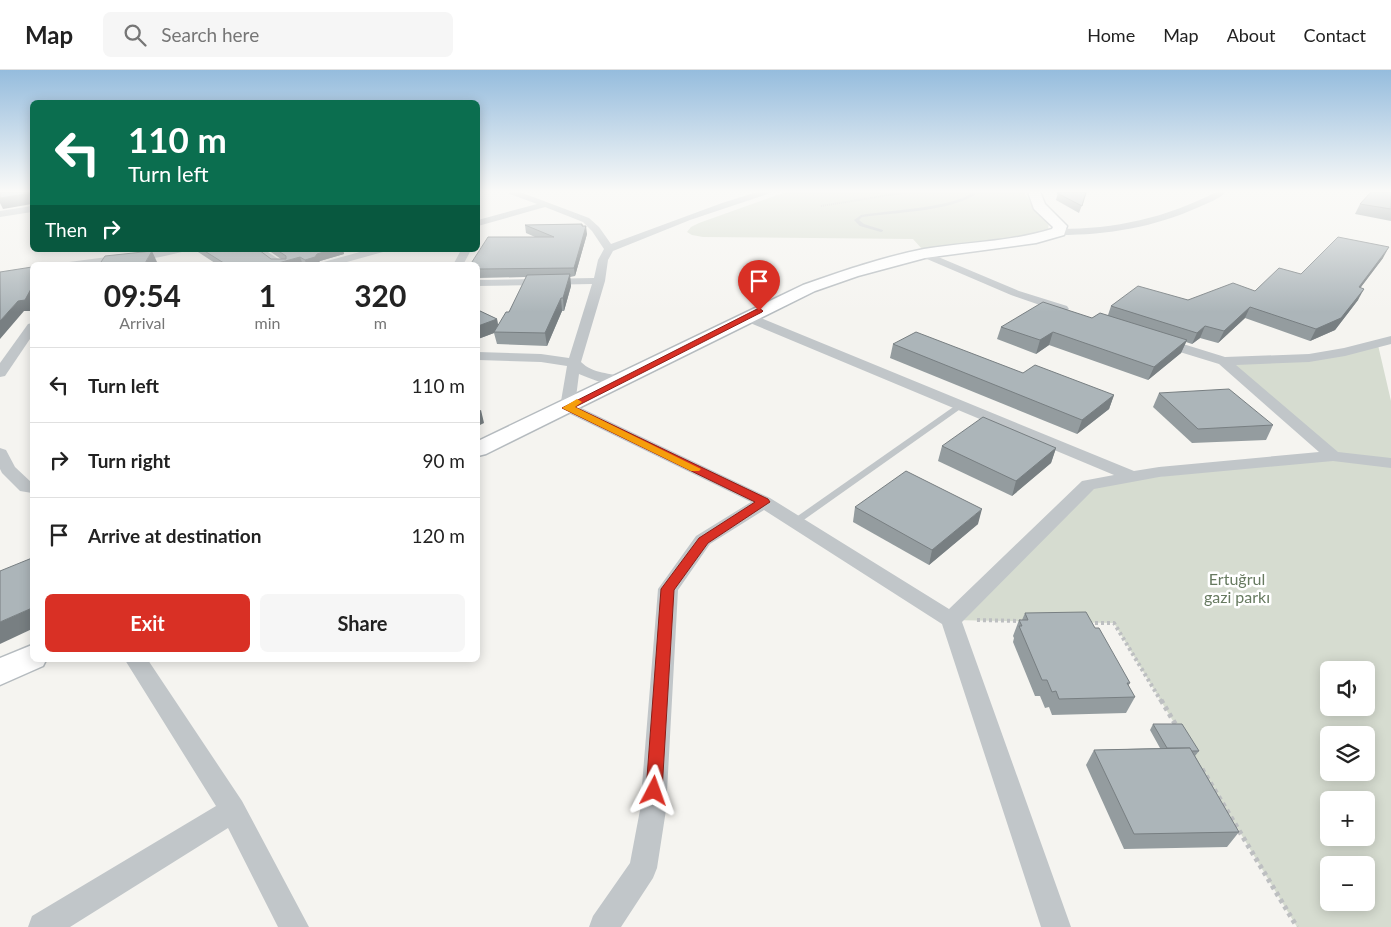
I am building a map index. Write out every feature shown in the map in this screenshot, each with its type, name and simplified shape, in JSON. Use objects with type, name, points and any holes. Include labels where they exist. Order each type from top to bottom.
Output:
[{"type":"street","points":[[598,232],[609,249]]},
{"type":"street","points":[[567,408],[574,364],[599,281],[603,260],[609,249],[649,232]]},
{"type":"street","points":[[480,448],[567,408],[747,317],[818,286],[852,274],[924,254],[1036,239],[1059,232],[1092,232]]},
{"type":"street","points":[[98,262],[167,252]]},
{"type":"street","points":[[261,252],[277,262]]},
{"type":"street","points":[[335,262],[372,252]]},
{"type":"street","points":[[924,254],[1015,293],[1074,313]]},
{"type":"street","points":[[480,283],[599,281]]},
{"type":"street","points":[[747,317],[1133,477]]},
{"type":"street","points":[[0,373],[30,330]]},
{"type":"street","points":[[1148,337],[1224,362],[1309,358],[1345,352],[1391,340]]},
{"type":"street","points":[[480,356],[541,358],[574,364],[589,374],[622,380]]},
{"type":"street","points":[[1224,362],[1333,456]]},
{"type":"street","points":[[567,408],[764,502],[951,620],[1056,927]]},
{"type":"street","points":[[0,452],[8,469],[26,487],[30,488]]},
{"type":"street","points":[[951,620],[1088,485],[1160,472],[1333,456],[1391,463]]},
{"type":"street","points":[[604,927],[643,868],[653,810],[668,589],[703,540],[764,502]]},
{"type":"street","points":[[0,672],[30,658]]},
{"type":"street","points":[[137,662],[233,810],[294,927]]},
{"type":"street","points":[[43,927],[233,810]]},
{"type":"lane","points":[[795,522],[962,405]]},
{"type":"path","points":[[951,620],[1028,622]]},
{"type":"path","points":[[1086,623],[1114,623],[1180,733]]},
{"type":"path","points":[[1201,767],[1297,927]]},
{"type":"green space","points":[[687,232],[1045,232],[1040,235],[922,249],[913,239],[703,237]]},
{"type":"green space","name":"Ertuğrul gazi parkı","points":[[1378,345],[1391,401],[1391,927],[1297,927],[1114,623],[951,620],[1088,485],[1333,456],[1224,361],[1274,360]]},
{"type":"building","points":[[542,232],[584,232],[574,268],[480,269],[480,262],[472,262],[488,237],[554,237]]},
{"type":"building","points":[[1338,237],[1389,247],[1359,287],[1364,289],[1341,318],[1316,329],[1250,307],[1224,331],[1205,326],[1197,333],[1111,306],[1138,286],[1188,300],[1233,283],[1255,291],[1279,268],[1301,274]]},
{"type":"building","points":[[151,252],[146,262],[101,262],[105,256]]},
{"type":"building","points":[[206,252],[262,252],[271,259],[286,259],[286,256],[280,252],[324,252],[305,260],[300,257],[282,262],[222,262]]},
{"type":"building","points":[[30,267],[30,291],[25,300],[18,301],[0,321],[0,272]]},
{"type":"building","points":[[570,274],[563,298],[561,298],[545,333],[494,332],[506,312],[509,312],[527,275]]},
{"type":"building","points":[[1043,302],[1092,318],[1100,313],[1187,340],[1154,367],[1053,332],[1040,340],[1001,327]]},
{"type":"building","points":[[480,311],[497,319],[480,325]]},
{"type":"building","points":[[916,332],[1023,373],[1035,365],[1114,395],[1082,420],[893,344]]},
{"type":"building","points":[[1229,389],[1273,425],[1198,429],[1159,393]]},
{"type":"building","points":[[983,417],[1056,448],[1016,481],[942,446]]},
{"type":"building","points":[[906,471],[982,509],[932,550],[855,507]]},
{"type":"building","points":[[30,559],[30,609],[0,622],[0,571]]},
{"type":"building","points":[[1086,612],[1095,628],[1099,628],[1130,683],[1127,683],[1135,697],[1059,699],[1056,691],[1052,692],[1047,680],[1042,680],[1019,626],[1022,626],[1019,620],[1028,620],[1025,613]]},
{"type":"building","points":[[1153,724],[1182,724],[1199,751],[1191,751],[1190,748],[1167,748]]},
{"type":"building","points":[[1190,748],[1239,832],[1134,834],[1094,750]]},
{"type":"slow traffic","points":[[577,402],[567,408],[695,469]]},
{"type":"route","points":[[654,791],[668,589],[703,540],[764,502],[567,408],[759,311]]}]
